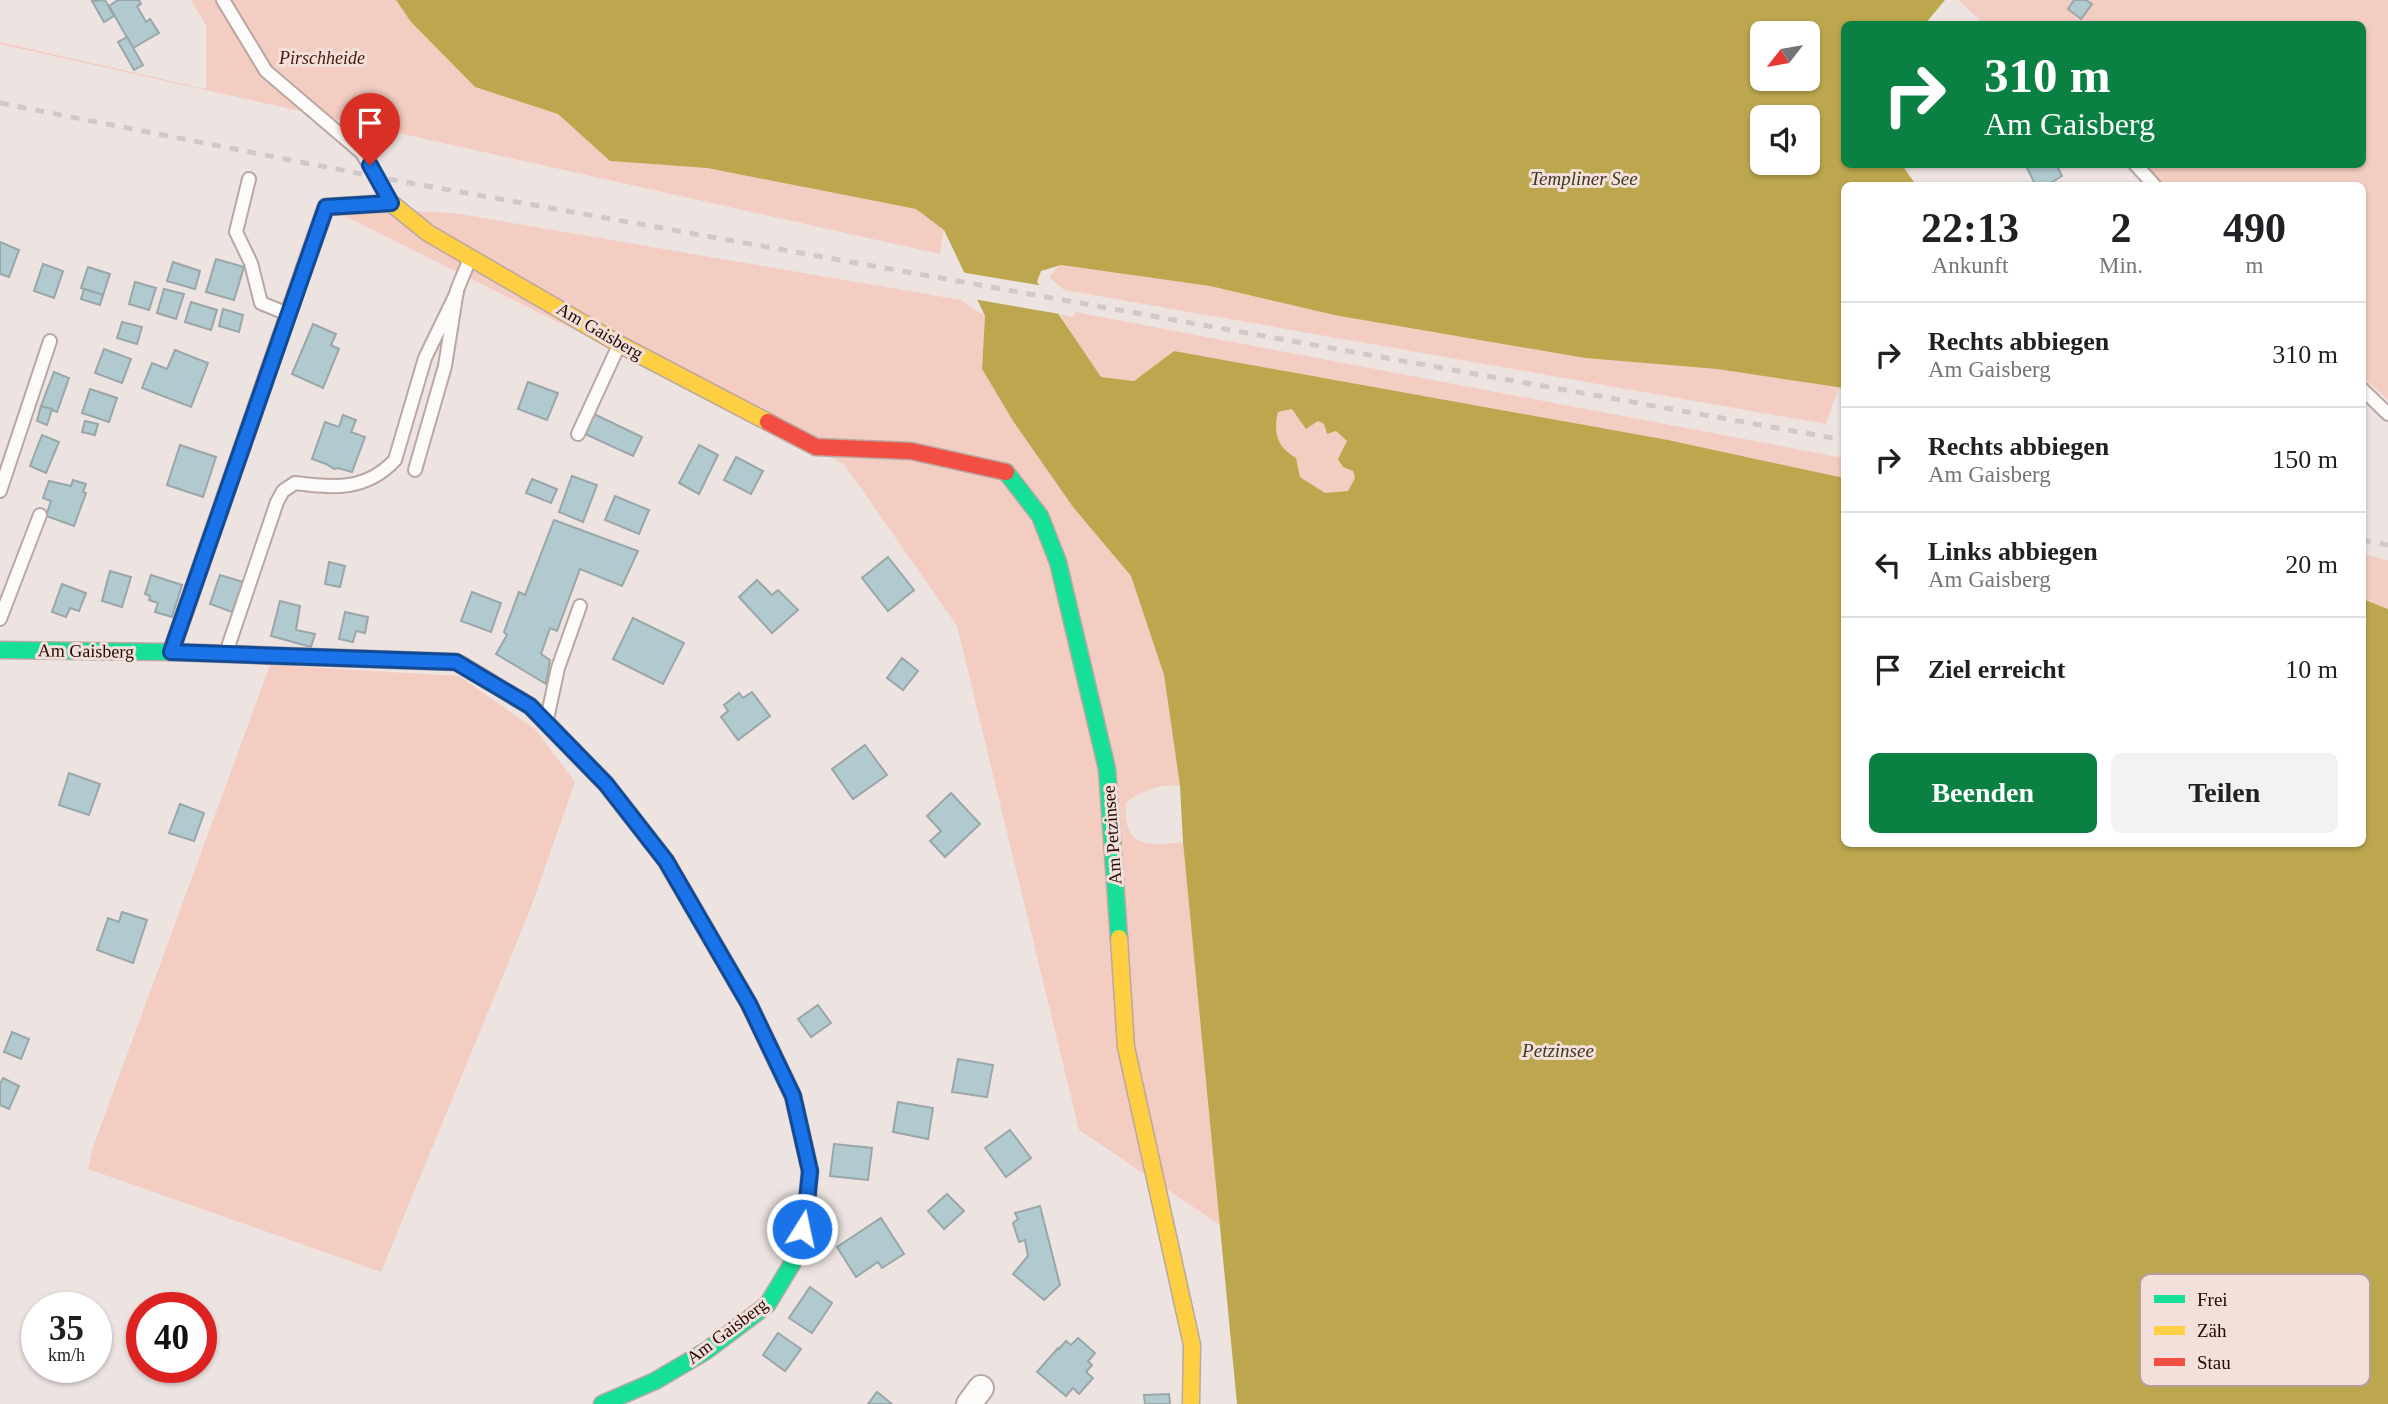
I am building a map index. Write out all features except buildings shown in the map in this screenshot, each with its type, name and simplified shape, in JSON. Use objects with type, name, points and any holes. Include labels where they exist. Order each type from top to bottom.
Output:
[{"type":"street","name":"Am Gaisberg","points":[[391,203],[428,233],[619,344],[816,447]]},
{"type":"street","points":[[171,652],[326,207],[391,203]]},
{"type":"street","name":"Am Petzinsee","points":[[816,447],[911,452],[1007,472],[1040,516],[1058,562],[1107,769],[1126,1047],[1192,1345],[1191,1404]]},
{"type":"street","name":"Am Gaisberg","points":[[0,650],[171,652],[456,662],[530,706],[606,784],[666,861],[749,1004],[793,1096],[810,1171],[806,1212],[792,1264],[767,1305],[706,1351],[655,1381],[605,1403]]},
{"type":"lane","name":"Am Gaisberg","points":[[223,0],[267,71],[362,153],[391,203]]},
{"type":"lane","points":[[2139,168],[2151,182]]},
{"type":"lane","points":[[248,178],[236,232],[251,262],[261,303],[289,314]]},
{"type":"lane","points":[[226,654],[277,502],[284,491],[295,483],[339,488],[369,481],[385,471],[395,460],[425,358],[471,257]]},
{"type":"lane","points":[[415,470],[445,366],[457,292]]},
{"type":"lane","points":[[0,491],[50,341]]},
{"type":"lane","points":[[578,434],[619,344]]},
{"type":"lane","points":[[2366,393],[2388,414]]},
{"type":"lane","points":[[0,620],[40,515]]},
{"type":"lane","points":[[546,722],[558,668],[580,606]]},
{"type":"green space","name":"Pirschheide","points":[[191,0],[396,0],[411,22],[475,87],[558,114],[610,161],[707,168],[916,209],[944,230],[940,254],[0,44],[206,89],[206,25]]},
{"type":"green space","points":[[1958,0],[2388,0],[2388,400],[2366,380],[2366,182],[2157,182],[2142,168],[2366,168],[2366,21],[1981,21]]},
{"type":"green space","points":[[326,207],[454,213],[961,300],[985,316],[982,369],[1013,421],[1073,507],[1131,576],[1164,675],[1180,786],[1158,787],[1138,795],[1126,803],[1126,818],[1133,836],[1140,841],[1158,844],[1183,842],[1220,1225],[1079,1130],[957,626],[844,464]]},
{"type":"green space","points":[[1060,265],[1210,286],[1334,315],[1585,358],[1717,369],[1839,387],[1826,424],[1064,290],[1049,277]]},
{"type":"green space","points":[[1075,312],[1841,457],[1841,477],[1668,440],[1174,351],[1134,381],[1100,377],[1060,314],[1073,317]]},
{"type":"green space","points":[[1292,409],[1324,424],[1327,434],[1336,431],[1347,441],[1343,467],[1353,471],[1355,478],[1348,491],[1325,493],[1300,477],[1296,458],[1284,449],[1276,433],[1278,412]]},
{"type":"green space","points":[[2366,555],[2388,560],[2388,609],[2366,600]]},
{"type":"green space","points":[[270,665],[459,676],[535,729],[575,782],[530,910],[381,1272],[88,1169],[93,1147]]},
{"type":"water","name":"Petzinsee","points":[[396,0],[1945,0],[1928,21],[1841,21],[1841,168],[1904,168],[1914,182],[1841,182],[1841,388],[1717,369],[1585,358],[1334,315],[1210,286],[1061,265],[1041,271],[1037,282],[1101,377],[1134,381],[1174,351],[1668,440],[1841,477],[1841,847],[2366,847],[2366,600],[2388,609],[2388,1404],[1237,1404],[1183,842],[1180,786],[1164,675],[1131,576],[1073,507],[1013,421],[982,369],[985,316],[944,230],[916,209],[707,168],[610,161],[558,114],[475,87],[411,22]],"holes":[[[1292,409],[1306,429],[1318,421],[1324,424],[1327,434],[1336,431],[1347,441],[1338,459],[1343,467],[1353,471],[1355,478],[1348,491],[1325,493],[1300,477],[1296,458],[1284,449],[1278,439],[1278,412]]]},
{"type":"pier","points":[[960,272],[1044,286],[1061,311],[1060,314],[973,299]]},
{"type":"railway","points":[[0,103],[377,177],[1841,439]]},
{"type":"railway","points":[[2366,541],[2388,545]]},
{"type":"traffic: fast","points":[[1006,472],[1040,516],[1058,562],[1107,769],[1119,938]]},
{"type":"traffic: fast","points":[[0,650],[171,652],[460,664]]},
{"type":"traffic: fast","points":[[602,1404],[655,1381],[706,1351],[767,1305],[792,1264],[806,1212],[810,1171],[793,1096],[749,1004]]},
{"type":"traffic: slow","points":[[304,269],[326,207],[391,203],[428,233],[619,344],[768,422]]},
{"type":"traffic: slow","points":[[460,664],[530,706],[606,784],[666,861],[749,1004]]},
{"type":"traffic: slow","points":[[1119,938],[1126,1047],[1192,1345],[1191,1404]]},
{"type":"traffic: jam","points":[[171,652],[304,269]]},
{"type":"traffic: jam","points":[[768,422],[816,447],[911,451],[1006,472]]},
{"type":"route","points":[[370,165],[391,203],[326,207],[171,652],[456,662],[530,706],[606,784],[666,861],[749,1004],[793,1096],[810,1171],[802,1229]]},
{"type":"water label","name":"Templiner See","points":[[1584,178]]}]
